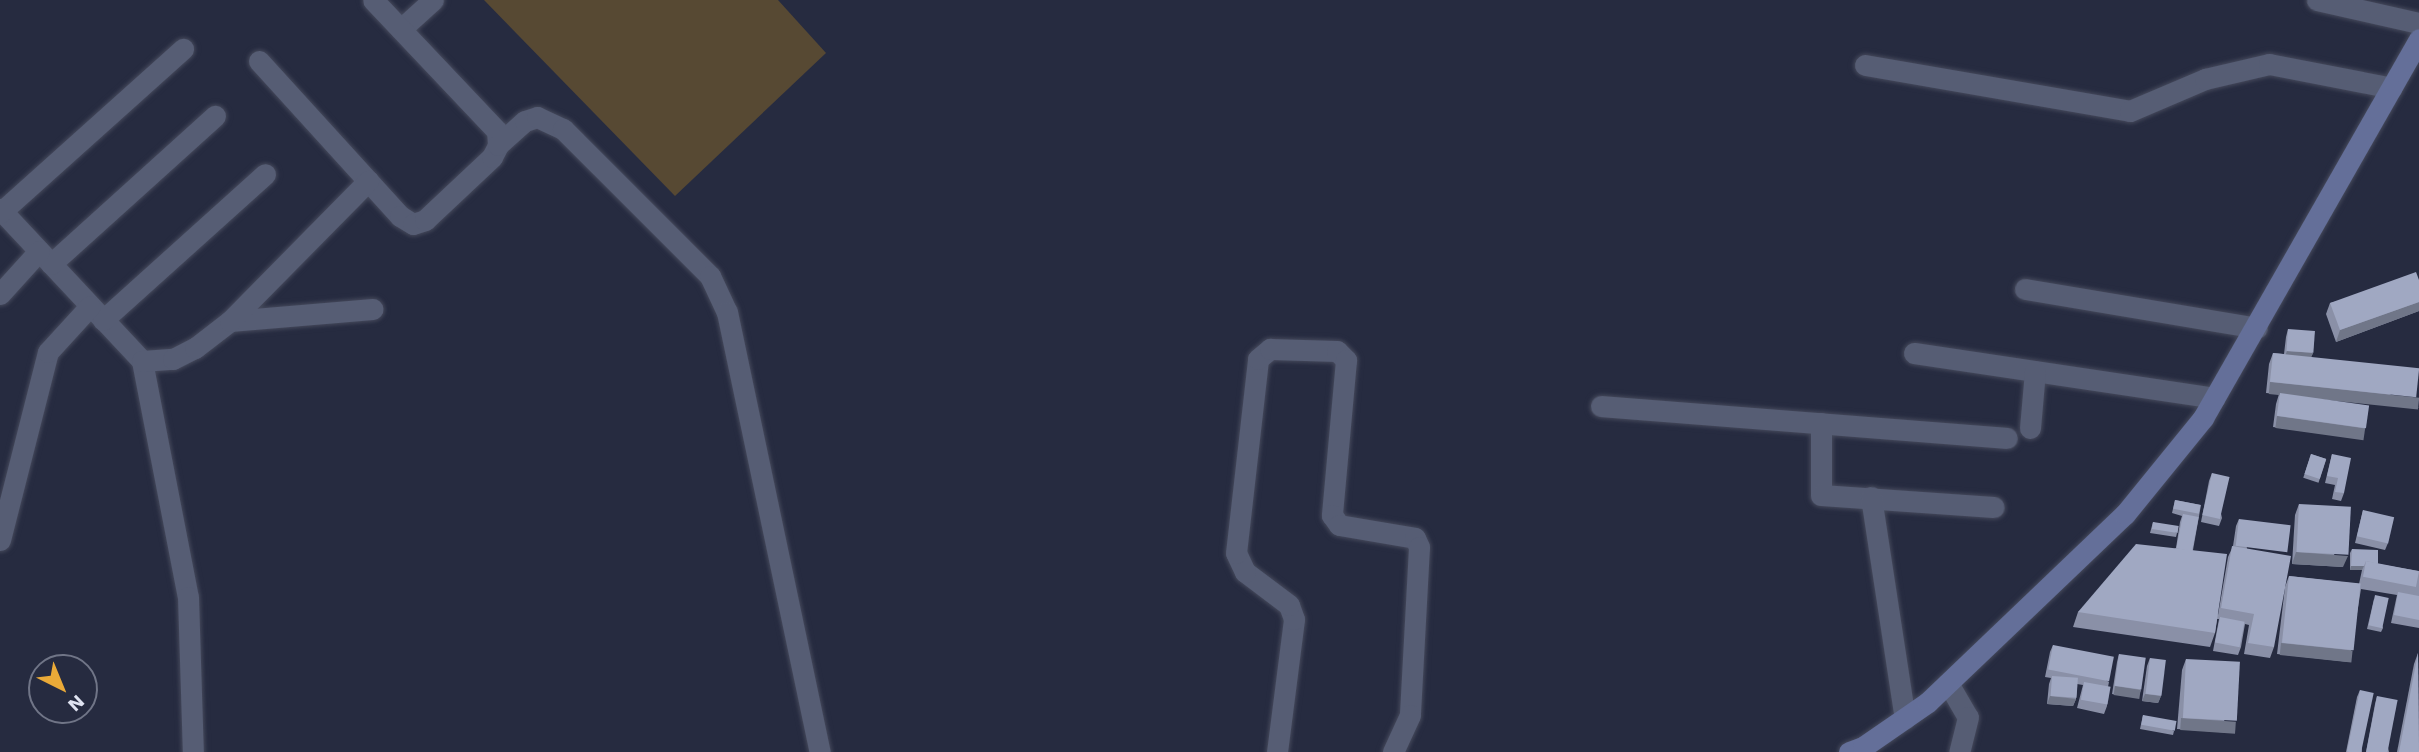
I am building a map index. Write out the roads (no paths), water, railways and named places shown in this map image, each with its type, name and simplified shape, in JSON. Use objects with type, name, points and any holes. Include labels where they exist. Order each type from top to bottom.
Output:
[{"type":"street","points":[[373,0],[491,122],[498,145]]},
{"type":"street","points":[[401,29],[433,0]]},
{"type":"street","points":[[2317,0],[2419,23]]},
{"type":"street","points":[[1858,750],[1905,718],[1948,683],[2125,514],[2215,398],[2419,39]]},
{"type":"street","points":[[183,48],[1,211],[142,361],[188,597],[193,752]]},
{"type":"street","points":[[259,61],[368,181],[413,224],[425,220],[525,121],[537,117],[563,129],[710,276],[727,312],[820,752]]},
{"type":"street","points":[[1865,65],[2130,111],[2205,79],[2269,64],[2392,88]]},
{"type":"street","points":[[0,294],[215,116]]},
{"type":"street","points":[[0,540],[48,352],[265,174]]},
{"type":"street","points":[[142,361],[173,359],[230,321],[368,181]]},
{"type":"street","points":[[2025,289],[2257,328]]},
{"type":"street","points":[[230,321],[372,310]]},
{"type":"street","points":[[1277,752],[1294,619],[1289,605],[1245,572],[1236,553],[1258,359],[1270,349],[1337,351],[1346,360],[1332,515],[1339,525],[1415,538],[1419,547],[1410,715],[1393,752]]},
{"type":"street","points":[[1914,353],[2215,398]]},
{"type":"street","points":[[2031,428],[2035,371]]},
{"type":"street","points":[[1601,406],[2007,439]]},
{"type":"street","points":[[1821,423],[1821,495],[1994,507]]},
{"type":"street","points":[[1871,498],[1905,718]]},
{"type":"street","points":[[1948,683],[1968,717],[1959,752]]}]
